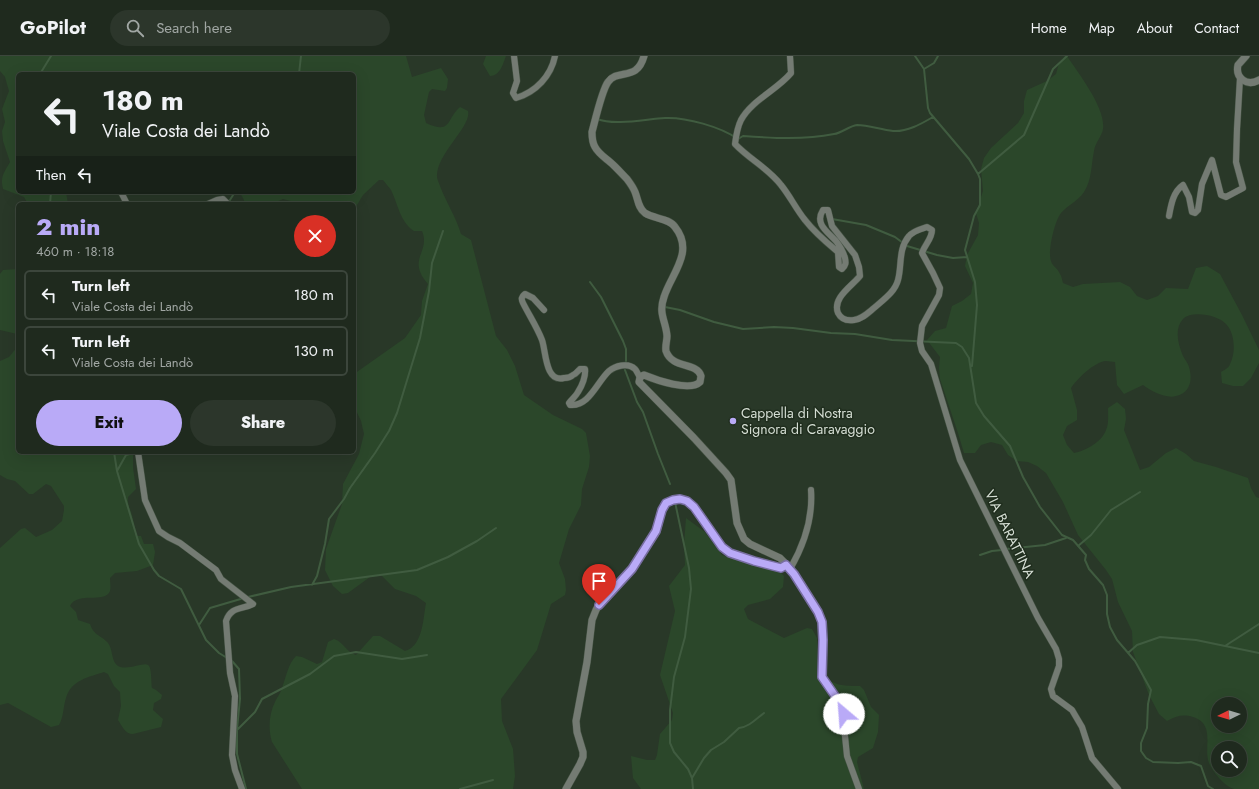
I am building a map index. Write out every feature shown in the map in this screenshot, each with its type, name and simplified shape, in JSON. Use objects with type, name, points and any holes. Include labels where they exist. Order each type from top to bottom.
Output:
[{"type":"street","points":[[514,56],[517,81],[513,93],[516,98],[536,89],[551,69],[555,56]]},
{"type":"street","points":[[640,377],[644,375],[662,382],[692,386],[700,382],[701,376],[696,369],[677,363],[671,358],[666,348],[667,334],[661,310],[666,292],[681,261],[681,237],[675,226],[671,223],[646,213],[640,208],[635,190],[628,180],[617,168],[599,153],[594,147],[592,140],[592,132],[608,82],[615,76],[632,72],[637,69],[641,65],[644,56]]},
{"type":"street","name":"VIA BARATTINA","points":[[790,56],[792,72],[785,81],[747,112],[738,128],[735,144],[741,151],[760,164],[780,184],[805,220],[820,238],[838,252],[838,267],[842,269],[846,263],[843,251],[836,241],[825,231],[822,225],[821,214],[823,210],[828,210],[832,226],[855,255],[859,267],[860,276],[843,292],[837,304],[837,310],[840,317],[846,320],[855,320],[865,316],[889,295],[898,282],[900,255],[909,236],[918,230],[927,227],[932,230],[932,236],[924,245],[922,253],[940,288],[939,295],[922,326],[920,343],[922,351],[931,364],[960,460],[1038,618],[1056,649],[1059,658],[1059,666],[1051,689],[1053,696],[1072,710],[1082,727],[1092,758],[1118,789]]},
{"type":"street","points":[[1169,216],[1172,201],[1177,191],[1183,185],[1189,197],[1192,212],[1195,213],[1198,210],[1202,184],[1212,160],[1222,195],[1226,197],[1243,188],[1236,162],[1240,78],[1237,70],[1238,65],[1246,56]]},
{"type":"street","points":[[1240,78],[1248,83],[1253,83],[1259,80]]},
{"type":"street","points":[[212,202],[223,199],[226,202]]},
{"type":"street","points":[[544,310],[533,298],[525,294],[522,296],[521,299],[543,342],[546,362],[550,372],[556,378],[561,379],[573,375],[580,369],[585,369],[586,373],[579,392],[571,400],[570,405],[573,406],[582,403],[609,371],[616,367],[625,365],[635,369],[640,377],[638,380],[640,383],[694,438],[731,480],[737,523],[744,539],[750,544],[780,558],[794,574],[818,612],[822,622],[822,677],[842,706],[847,756],[859,789]]},
{"type":"street","points":[[138,454],[145,500],[159,530],[168,537],[180,543],[216,570],[221,579],[253,604],[234,610],[228,614],[226,621],[230,673],[236,696],[232,755],[235,770],[242,789]]},
{"type":"street","points":[[788,567],[804,541],[812,504],[811,490]]},
{"type":"street","points":[[566,789],[583,757],[576,721],[587,662],[592,620],[601,601],[632,569],[644,551],[656,531],[662,510],[666,503],[680,499],[687,501],[694,507],[722,547],[730,553],[781,568],[788,567]]},
{"type":"green space","points":[[0,56],[406,56],[412,77],[441,68],[448,79],[447,88],[445,91],[432,89],[429,92],[424,115],[426,123],[440,127],[448,124],[460,107],[468,111],[468,117],[465,124],[442,159],[438,168],[437,178],[461,234],[471,240],[496,336],[507,350],[515,366],[524,395],[553,415],[582,429],[586,433],[590,456],[589,467],[582,489],[581,505],[569,529],[559,563],[565,579],[565,595],[551,604],[537,650],[501,699],[502,721],[513,749],[515,776],[513,789],[302,789],[272,742],[270,732],[271,711],[281,690],[289,667],[296,656],[302,657],[317,664],[322,662],[328,642],[334,639],[356,655],[373,636],[380,636],[405,651],[411,648],[419,638],[426,603],[416,596],[395,589],[381,575],[370,577],[348,593],[342,594],[333,586],[325,570],[326,549],[342,504],[343,484],[359,454],[364,434],[361,421],[356,410],[356,373],[405,338],[421,315],[422,301],[428,284],[419,268],[419,262],[424,245],[422,231],[414,231],[405,223],[391,190],[383,180],[379,180],[363,195],[356,207],[356,202],[295,202],[283,199],[276,202],[244,202],[239,194],[356,194],[356,72],[16,72],[16,194],[3,189],[2,185],[4,172],[10,162],[3,141],[2,131],[5,122],[2,109],[9,91],[5,77],[0,71]]},
{"type":"green space","points":[[486,56],[506,56],[499,72],[490,76],[483,64]]},
{"type":"green space","points":[[1065,56],[1067,56],[1096,101],[1103,121],[1103,129],[1095,148],[1087,187],[1079,198],[1061,213],[1053,232],[1050,258],[1052,264],[1059,271],[1063,283],[1073,287],[1083,284],[1120,282],[1130,287],[1137,296],[1147,300],[1158,296],[1166,288],[1188,289],[1196,268],[1207,266],[1220,274],[1259,350],[1259,363],[1251,378],[1243,386],[1233,386],[1222,383],[1221,372],[1229,367],[1234,349],[1233,338],[1229,328],[1222,321],[1211,316],[1198,314],[1187,316],[1178,327],[1180,347],[1189,366],[1191,377],[1189,385],[1184,392],[1172,397],[1154,392],[1143,385],[1124,394],[1117,385],[1115,362],[1101,362],[1086,372],[1071,388],[1077,410],[1077,420],[1067,426],[1063,435],[1067,445],[1074,453],[1093,445],[1101,438],[1107,428],[1108,408],[1117,402],[1125,409],[1126,419],[1124,430],[1140,470],[1149,467],[1166,453],[1176,448],[1194,461],[1248,478],[1251,488],[1256,497],[1259,498],[1259,789],[1234,789],[1226,785],[1218,777],[1247,777],[1247,741],[1211,741],[1211,766],[1208,757],[1207,731],[1200,720],[1189,716],[1183,716],[1167,721],[1159,714],[1149,695],[1133,652],[1132,631],[1118,602],[1112,579],[1078,535],[1063,502],[1046,473],[1037,466],[1028,462],[1017,461],[1008,455],[1002,445],[991,442],[981,445],[975,453],[964,453],[940,379],[940,357],[927,340],[935,331],[946,328],[952,306],[971,294],[973,283],[965,266],[967,255],[978,235],[979,223],[976,213],[983,191],[981,169],[984,158],[991,148],[1018,123],[1024,113],[1024,101],[1027,90],[1047,81],[1056,74],[1059,63]]},
{"type":"green space","points":[[16,194],[66,194],[68,202],[27,202],[24,197]]},
{"type":"green space","points":[[16,269],[16,334],[0,330],[0,274],[3,270]]},
{"type":"green space","points":[[16,348],[16,454],[133,454],[136,489],[128,497],[128,503],[136,536],[141,536],[144,544],[153,544],[155,552],[153,565],[137,571],[115,573],[110,578],[110,591],[107,595],[97,598],[78,599],[70,606],[76,612],[78,620],[90,624],[96,633],[108,643],[114,662],[118,666],[126,668],[146,664],[149,666],[152,688],[162,695],[161,699],[154,703],[153,710],[163,719],[161,727],[133,734],[128,733],[118,720],[121,706],[120,692],[114,686],[108,674],[104,672],[81,680],[72,687],[68,692],[59,725],[51,727],[8,703],[0,705],[0,548],[21,529],[25,528],[36,537],[52,530],[62,521],[64,510],[64,506],[51,486],[46,484],[33,494],[29,494],[15,481],[0,475],[0,361],[9,357]]},
{"type":"green space","points":[[686,518],[705,532],[722,555],[780,572],[784,576],[783,587],[770,599],[748,605],[744,609],[748,619],[784,638],[807,628],[812,629],[817,638],[818,672],[837,684],[860,686],[864,690],[871,707],[879,715],[878,732],[873,748],[858,757],[857,762],[864,789],[641,789],[633,778],[631,756],[647,760],[655,760],[660,734],[672,720],[673,713],[660,675],[675,611],[669,586],[685,565],[684,544]]},
{"type":"waterway","points":[[41,72],[51,56]]},
{"type":"waterway","points":[[299,72],[301,56]]},
{"type":"waterway","points":[[915,56],[924,69],[928,108],[930,113],[969,159],[980,179],[980,205],[974,216],[965,250],[975,282],[977,305],[972,366]]},
{"type":"waterway","points":[[924,69],[934,63],[938,56]]},
{"type":"waterway","points":[[978,174],[1024,135],[1053,69],[1067,56]]},
{"type":"waterway","points":[[597,119],[613,122],[631,122],[665,118],[683,119],[713,127],[738,139],[743,136],[788,138],[823,136],[837,133],[857,125],[898,131],[914,127],[933,117]]},
{"type":"waterway","points":[[50,202],[51,194]]},
{"type":"waterway","points":[[229,202],[234,194]]},
{"type":"waterway","points":[[832,219],[866,225],[895,237],[907,246],[937,255],[953,258],[967,257]]},
{"type":"waterway","points":[[312,585],[317,576],[325,544],[329,519],[375,453],[389,431],[397,413],[420,338],[429,291],[432,263],[443,231]]},
{"type":"waterway","points":[[590,282],[601,297],[623,341],[626,349],[626,361]]},
{"type":"waterway","points":[[665,307],[743,329],[774,327],[793,328],[831,333],[855,334],[892,340],[956,343],[962,347],[969,358],[976,403],[984,416],[1010,446],[1023,477],[1040,507],[1062,535],[1073,540],[1086,555],[1085,560],[1089,569],[1103,585],[1107,595],[1107,614],[1110,627],[1117,640],[1135,661],[1151,690],[1148,704],[1147,728],[1141,743],[1141,751],[1146,758],[1153,762],[1191,762],[1201,766],[1208,786],[1213,789]]},
{"type":"waterway","points":[[625,370],[637,402],[643,412],[670,484]]},
{"type":"waterway","points":[[114,454],[117,471],[139,544],[154,570],[159,576],[181,589],[206,640],[219,653],[232,661],[239,669],[240,699],[237,729],[237,754],[246,789]]},
{"type":"waterway","points":[[117,471],[126,455],[130,454]]},
{"type":"waterway","points":[[1078,546],[1091,535],[1111,510],[1140,492]]},
{"type":"waterway","points":[[675,502],[689,568],[691,589],[685,637],[674,677],[670,710],[670,743],[674,752],[688,769],[692,778],[693,789]]},
{"type":"waterway","points":[[248,597],[291,587],[417,570],[448,557],[477,541],[496,528]]},
{"type":"waterway","points":[[1006,549],[1045,545],[1066,538]]},
{"type":"waterway","points":[[980,555],[992,551],[1002,550]]},
{"type":"waterway","points":[[199,625],[210,608],[244,598]]},
{"type":"waterway","points":[[1225,646],[1259,624]]},
{"type":"waterway","points":[[1128,653],[1137,645],[1160,637],[1196,640],[1259,653]]},
{"type":"waterway","points":[[237,730],[255,712],[262,699],[310,674],[334,656],[356,652],[402,659],[427,655]]},
{"type":"waterway","points":[[692,778],[704,758],[711,750],[724,742],[739,728],[749,724],[764,713]]},
{"type":"waterway","points":[[460,789],[493,780]]},
{"type":"place","name":"Cappella di Nostra Signora di Caravaggio","points":[[733,421]]},
{"type":"route","points":[[599,605],[601,601],[632,569],[644,551],[656,531],[662,510],[666,503],[680,499],[687,501],[694,507],[722,547],[730,553],[781,568],[786,565],[794,574],[818,612],[822,622],[822,677],[842,706],[844,714]]}]
